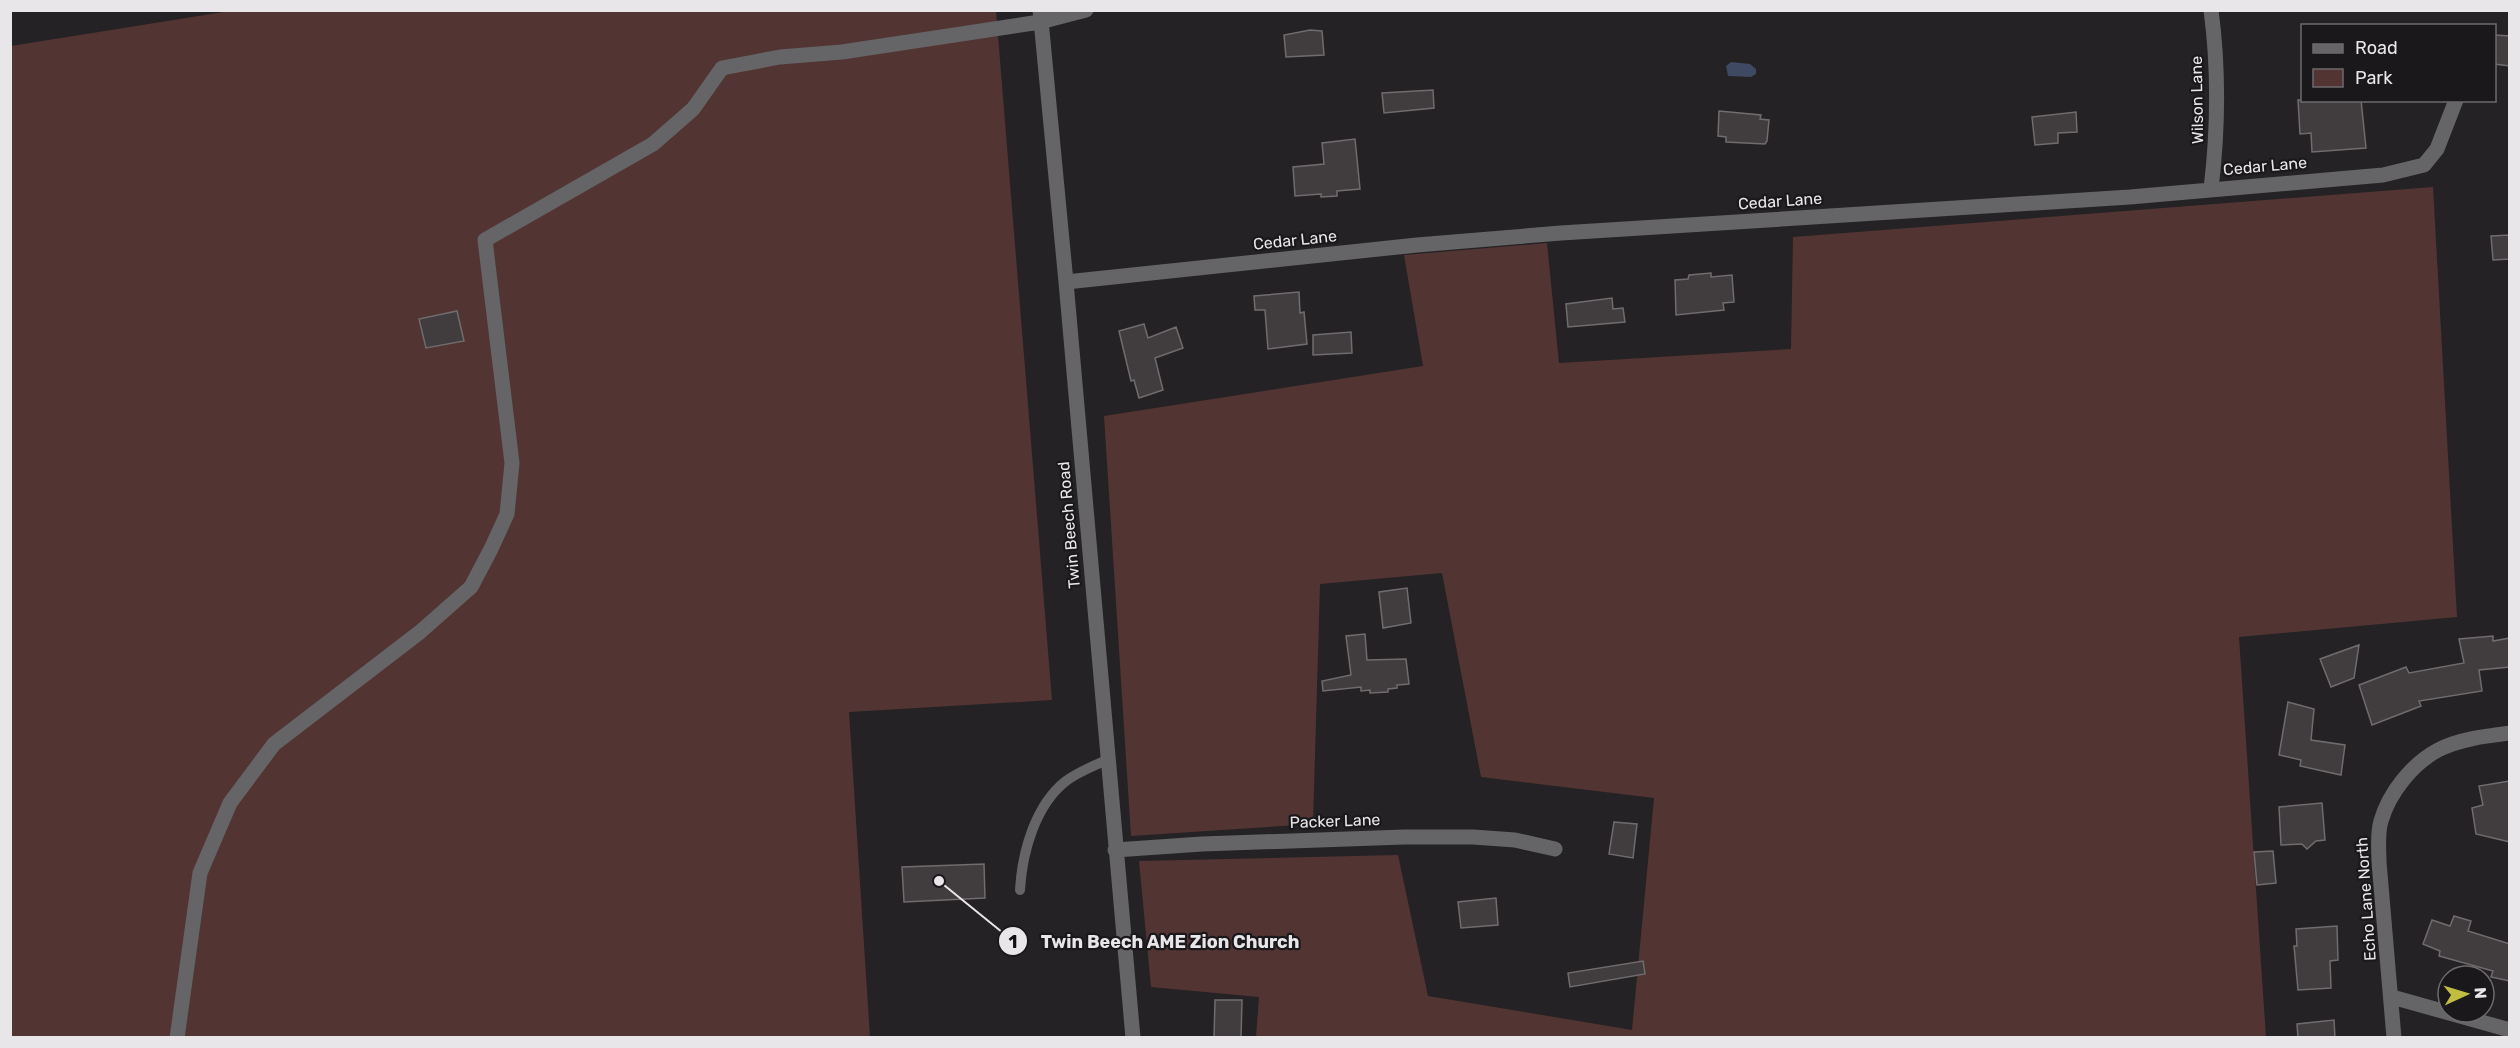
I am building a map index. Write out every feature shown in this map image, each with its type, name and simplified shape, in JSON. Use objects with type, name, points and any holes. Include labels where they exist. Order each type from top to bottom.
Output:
[{"type":"street","points":[[177,1038],[200,873],[230,803],[274,744],[420,632],[471,587],[507,514],[512,463],[485,240],[653,144],[693,109],[722,68],[780,57],[842,52],[1040,16],[1086,10]]},
{"type":"street","name":"Wilson Lane","points":[[2211,10],[2217,140],[2211,189]]},
{"type":"street","name":"Twin Beech Road","points":[[1040,16],[1133,1038]]},
{"type":"street","name":"Cedar Lane","points":[[1066,282],[1406,246],[1561,233],[2130,197],[2383,174],[2424,165],[2437,149],[2455,102]]},
{"type":"street","name":"Echo Lane North","points":[[2394,1038],[2378,841],[2380,822],[2389,800],[2402,782],[2437,750],[2460,742],[2510,733]]},
{"type":"street","name":"Packer Lane","points":[[1115,850],[1202,844],[1404,837],[1473,837],[1515,840],[1555,849]]},
{"type":"street","points":[[2392,998],[2510,1030]]},
{"type":"lane","points":[[1020,890],[1026,845],[1051,798],[1068,779],[1107,760]]},
{"type":"green space","points":[[236,10],[996,11],[1052,700],[849,712],[870,1037],[11,1038],[11,46]]},
{"type":"green space","points":[[2433,187],[2457,617],[2239,637],[2266,1037],[1256,1037],[1259,997],[1151,987],[1139,861],[1398,855],[1428,996],[1632,1030],[1654,798],[1481,777],[1442,573],[1320,584],[1313,824],[1131,836],[1104,416],[1423,366],[1404,255],[1547,243],[1559,363],[1791,349],[1793,237]]},
{"type":"water","points":[[1731,62],[1750,64],[1756,69],[1756,74],[1751,77],[1728,76],[1726,66]]},
{"type":"building","points":[[1310,30],[1322,31],[1324,55],[1286,57],[1284,35]]},
{"type":"building","points":[[2496,35],[2510,36],[2510,66],[2496,64]]},
{"type":"building","points":[[1433,90],[1434,108],[1384,113],[1382,93]]},
{"type":"building","points":[[2298,100],[2301,102],[2361,102],[2366,148],[2312,152],[2311,133],[2300,134]]},
{"type":"building","points":[[1719,111],[1761,115],[1760,119],[1769,120],[1765,144],[1726,142],[1726,137],[1718,136]]},
{"type":"building","points":[[2076,112],[2077,132],[2058,133],[2058,143],[2035,145],[2032,117]]},
{"type":"building","points":[[1355,139],[1360,189],[1337,191],[1337,196],[1321,197],[1321,194],[1295,196],[1293,167],[1324,164],[1322,143]]},
{"type":"building","points":[[2510,235],[2510,259],[2493,260],[2491,236]]},
{"type":"building","points":[[1711,273],[1711,277],[1732,275],[1734,302],[1723,303],[1724,310],[1676,315],[1675,280],[1688,279],[1689,275]]},
{"type":"building","points":[[1299,292],[1300,313],[1304,312],[1307,344],[1268,349],[1265,310],[1255,310],[1254,296]]},
{"type":"building","points":[[1612,298],[1613,309],[1623,308],[1625,322],[1568,327],[1566,304]]},
{"type":"building","points":[[457,311],[464,341],[426,348],[419,319]]},
{"type":"building","points":[[1144,324],[1148,338],[1176,327],[1183,348],[1155,358],[1163,390],[1139,398],[1134,380],[1131,381],[1119,331]]},
{"type":"building","points":[[1351,332],[1352,353],[1313,355],[1313,335]]},
{"type":"building","points":[[1407,588],[1411,623],[1383,628],[1379,592]]},
{"type":"building","points":[[1365,634],[1367,660],[1406,659],[1409,684],[1397,685],[1397,688],[1388,689],[1388,692],[1370,693],[1370,690],[1361,691],[1361,687],[1323,691],[1322,681],[1351,675],[1346,636]]},
{"type":"building","points":[[2493,636],[2493,641],[2510,638],[2510,667],[2479,670],[2482,691],[2419,701],[2421,706],[2372,725],[2359,685],[2406,667],[2409,673],[2464,663],[2459,639]]},
{"type":"building","points":[[2359,645],[2354,678],[2331,687],[2320,659]]},
{"type":"building","points":[[2288,702],[2314,709],[2311,740],[2345,745],[2341,775],[2300,766],[2301,760],[2279,755]]},
{"type":"building","points":[[2510,781],[2510,842],[2476,834],[2472,808],[2483,805],[2479,786]]},
{"type":"building","points":[[2322,803],[2325,840],[2316,841],[2307,849],[2302,844],[2281,845],[2279,807]]},
{"type":"building","points":[[1614,822],[1637,824],[1633,858],[1609,854]]},
{"type":"building","points":[[2273,851],[2276,883],[2257,885],[2254,852]]},
{"type":"building","points":[[984,864],[985,898],[904,902],[902,867]]},
{"type":"building","points":[[1496,898],[1498,925],[1461,928],[1458,902]]},
{"type":"building","points":[[2454,916],[2471,921],[2468,931],[2510,944],[2510,981],[2496,978],[2496,964],[2468,964],[2439,956],[2440,951],[2423,944],[2432,920],[2450,926]]},
{"type":"building","points":[[2337,926],[2338,960],[2330,961],[2331,988],[2298,990],[2294,946],[2297,946],[2296,929]]},
{"type":"building","points":[[1643,961],[1645,974],[1570,987],[1568,973]]},
{"type":"building","points":[[1215,1000],[1242,1000],[1241,1038],[1214,1038]]},
{"type":"building","points":[[2334,1020],[2335,1038],[2298,1038],[2297,1024]]},
{"type":"place","name":"Twin Beech AME Zion Church","points":[[939,881]]}]
